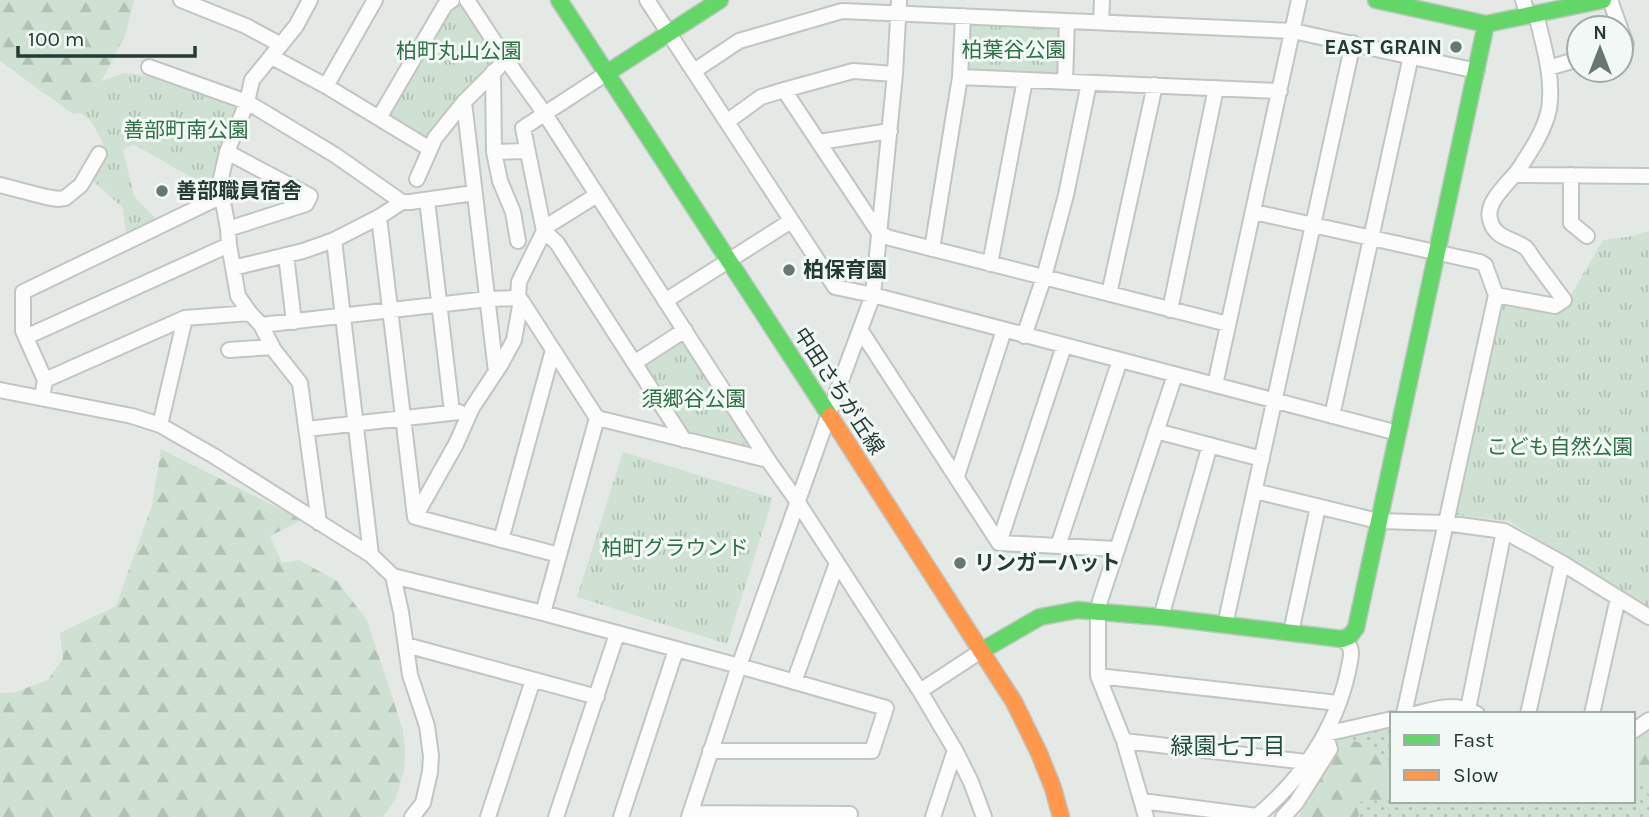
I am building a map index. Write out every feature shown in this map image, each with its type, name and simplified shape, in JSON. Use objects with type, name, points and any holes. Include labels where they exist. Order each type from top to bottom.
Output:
[{"type":"street","points":[[181,0],[246,26],[326,86],[430,149]]},
{"type":"street","points":[[310,0],[296,26],[252,80],[221,178],[238,296],[300,383],[319,523]]},
{"type":"street","points":[[326,86],[375,0]]},
{"type":"street","points":[[379,118],[444,5],[452,0]]},
{"type":"street","points":[[467,0],[545,114],[920,691],[955,750],[984,817]]},
{"type":"street","name":"中田さちが丘線","points":[[559,0],[1014,702],[1040,753],[1061,817]]},
{"type":"street","points":[[647,0],[835,286],[1398,433]]},
{"type":"street","points":[[684,440],[557,243],[544,230],[523,128],[720,0]]},
{"type":"street","points":[[1101,22],[1102,0]]},
{"type":"street","points":[[1215,385],[1299,0]]},
{"type":"street","points":[[1376,0],[1486,24],[1529,10],[1603,0]]},
{"type":"street","points":[[694,71],[739,41],[842,11],[898,7],[963,16],[1293,31],[1476,71]]},
{"type":"street","points":[[849,817],[850,814],[689,815],[738,666],[873,295],[895,74],[898,7]]},
{"type":"street","points":[[1496,295],[1555,306],[1564,300],[1525,248],[1502,237],[1493,228],[1489,218],[1490,207],[1499,191],[1515,174],[1544,124],[1549,108],[1548,68],[1529,10]]},
{"type":"street","points":[[932,249],[960,77],[963,16]]},
{"type":"street","points":[[1065,82],[1067,21]]},
{"type":"street","points":[[920,691],[1040,617],[1077,610],[1348,638],[1356,628],[1486,24]]},
{"type":"street","points":[[1225,625],[1353,43]]},
{"type":"street","points":[[1332,416],[1411,56]]},
{"type":"street","points":[[417,179],[435,138],[464,102],[507,61]]},
{"type":"street","points":[[1548,68],[1565,63]]},
{"type":"street","points":[[149,67],[247,102],[335,155],[402,202]]},
{"type":"street","points":[[728,121],[761,97],[784,90],[853,71],[895,74]]},
{"type":"street","points":[[493,72],[494,152],[500,181],[513,212],[518,241]]},
{"type":"street","points":[[960,77],[1280,91]]},
{"type":"street","points":[[990,264],[1025,80]]},
{"type":"street","points":[[1024,336],[1044,277],[1066,195],[1089,83]]},
{"type":"street","points":[[1109,294],[1155,85]]},
{"type":"street","points":[[1171,310],[1216,88]]},
{"type":"street","points":[[784,90],[879,233],[932,249],[1228,324]]},
{"type":"street","points":[[464,102],[496,372]]},
{"type":"street","points":[[819,142],[890,131]]},
{"type":"street","points":[[494,152],[527,151]]},
{"type":"street","points":[[228,152],[310,196],[306,204],[228,229]]},
{"type":"street","points":[[0,185],[46,197],[65,198],[81,185],[99,154]]},
{"type":"street","points":[[1515,174],[1649,176]]},
{"type":"street","points":[[1571,175],[1571,223],[1587,236]]},
{"type":"street","points":[[233,268],[303,251],[334,240],[402,202],[474,193]]},
{"type":"street","points":[[415,517],[456,443],[470,411],[514,340],[519,282],[544,230],[597,195]]},
{"type":"street","points":[[42,398],[45,380],[23,331],[23,292],[222,196]]},
{"type":"street","points":[[427,200],[452,412]]},
{"type":"street","points":[[1254,212],[1480,262],[1485,265],[1496,295],[1404,712]]},
{"type":"street","points":[[379,217],[415,517]]},
{"type":"street","points":[[666,301],[791,221]]},
{"type":"street","points":[[334,240],[372,555]]},
{"type":"street","points":[[26,337],[229,245]]},
{"type":"street","points":[[286,255],[294,322]]},
{"type":"street","points":[[261,326],[440,304],[519,299]]},
{"type":"street","points":[[519,299],[597,418],[768,460]]},
{"type":"street","points":[[45,380],[185,318],[250,313]]},
{"type":"street","points":[[160,425],[185,318]]},
{"type":"street","points":[[634,363],[685,330]]},
{"type":"street","points":[[957,476],[1004,330]]},
{"type":"street","points":[[861,331],[999,543]]},
{"type":"street","points":[[999,543],[1064,346]]},
{"type":"street","points":[[229,350],[272,347]]},
{"type":"street","points":[[501,540],[552,350]]},
{"type":"street","points":[[1058,546],[1119,360]]},
{"type":"street","points":[[1146,817],[1124,741],[1098,676],[1098,611],[1175,375]]},
{"type":"street","points":[[1,389],[132,416],[160,425],[372,555],[393,576],[738,666],[886,708],[872,751],[710,751]]},
{"type":"street","points":[[307,429],[470,411]]},
{"type":"street","points":[[543,614],[597,418]]},
{"type":"street","points":[[1156,431],[1262,459]]},
{"type":"street","points":[[1161,617],[1210,446]]},
{"type":"street","points":[[1255,491],[1378,521],[1445,523],[1504,531],[1649,617]]},
{"type":"street","points":[[1291,632],[1318,507]]},
{"type":"street","points":[[415,517],[559,555]]},
{"type":"street","points":[[1423,712],[1443,707],[1473,711],[1504,531]]},
{"type":"street","points":[[999,543],[1117,549]]},
{"type":"street","points":[[794,682],[837,563]]},
{"type":"street","points":[[1528,712],[1562,563]]},
{"type":"street","points":[[393,576],[410,675],[427,726],[431,756],[423,803],[412,817]]},
{"type":"street","points":[[1592,712],[1618,598]]},
{"type":"street","points":[[556,817],[617,634]]},
{"type":"street","points":[[1142,801],[1256,816],[1273,803],[1307,762],[1325,734],[1346,680],[1352,654],[1347,642],[1342,639]]},
{"type":"street","points":[[406,645],[597,697]]},
{"type":"street","points":[[621,817],[676,650]]},
{"type":"street","points":[[1098,676],[1338,703]]},
{"type":"street","points":[[488,817],[533,680]]},
{"type":"street","points":[[1325,734],[1390,719]]},
{"type":"street","points":[[1283,817],[1296,803],[1330,749],[1325,734]]},
{"type":"street","points":[[1124,741],[1307,762]]},
{"type":"street","points":[[933,817],[955,750]]},
{"type":"green space","points":[[0,0],[134,0],[126,33],[86,112],[73,114],[0,61]]},
{"type":"green space","name":"柏町丸山公園","points":[[463,1],[504,61],[428,144],[385,117],[448,7]]},
{"type":"green space","name":"柏葉谷公園","points":[[969,23],[1062,27],[1059,77],[966,72]]},
{"type":"green space","name":"善部町南公園","points":[[124,73],[149,76],[237,106],[210,188],[133,144],[123,150],[134,196],[157,220],[126,234],[123,208],[92,180],[102,168],[106,157],[104,145],[91,121],[74,108],[102,81]]},
{"type":"green space","name":"こども自然公園","points":[[1649,231],[1649,609],[1509,521],[1456,515],[1452,509],[1499,303],[1566,303],[1603,240]]},
{"type":"green space","name":"須郷谷公園","points":[[684,340],[757,452],[688,436],[641,363]]},
{"type":"green space","points":[[161,449],[302,520],[270,536],[282,563],[299,560],[337,581],[367,620],[403,730],[405,752],[404,770],[396,798],[383,817],[0,817],[0,693],[13,693],[48,680],[63,658],[60,633],[116,606],[152,505]]},
{"type":"green space","name":"柏町グラウンド","points":[[623,452],[773,498],[727,644],[577,597]]},
{"type":"green space","points":[[1390,726],[1390,803],[1635,803],[1635,738],[1649,728],[1649,817],[1328,817],[1361,744],[1341,738]]},
{"type":"green space","points":[[1649,728],[1649,795],[1646,782],[1635,784],[1635,738]]},
{"type":"green space","points":[[1341,738],[1361,743],[1390,763],[1390,797],[1359,802],[1356,805],[1358,817],[1298,817],[1306,804],[1299,792],[1329,745]]},
{"type":"traffic: fast","points":[[559,0],[830,416]]},
{"type":"traffic: fast","points":[[607,73],[720,0]]},
{"type":"traffic: fast","points":[[1376,0],[1486,24],[1603,0]]},
{"type":"traffic: fast","points":[[981,651],[1040,617],[1077,610],[1161,617],[1342,639],[1350,636],[1356,628],[1486,24]]},
{"type":"traffic: slow","points":[[830,416],[1014,702],[1039,753],[1061,817]]},
{"type":"place","name":"EAST GRAIN","points":[[1456,47]]},
{"type":"place","name":"善部職員宿舎","points":[[162,191]]},
{"type":"place","name":"柏保育園","points":[[789,270]]},
{"type":"place","name":"リンガーハット","points":[[960,563]]},
{"type":"district","name":"緑園七丁目","points":[[1228,746]]}]
